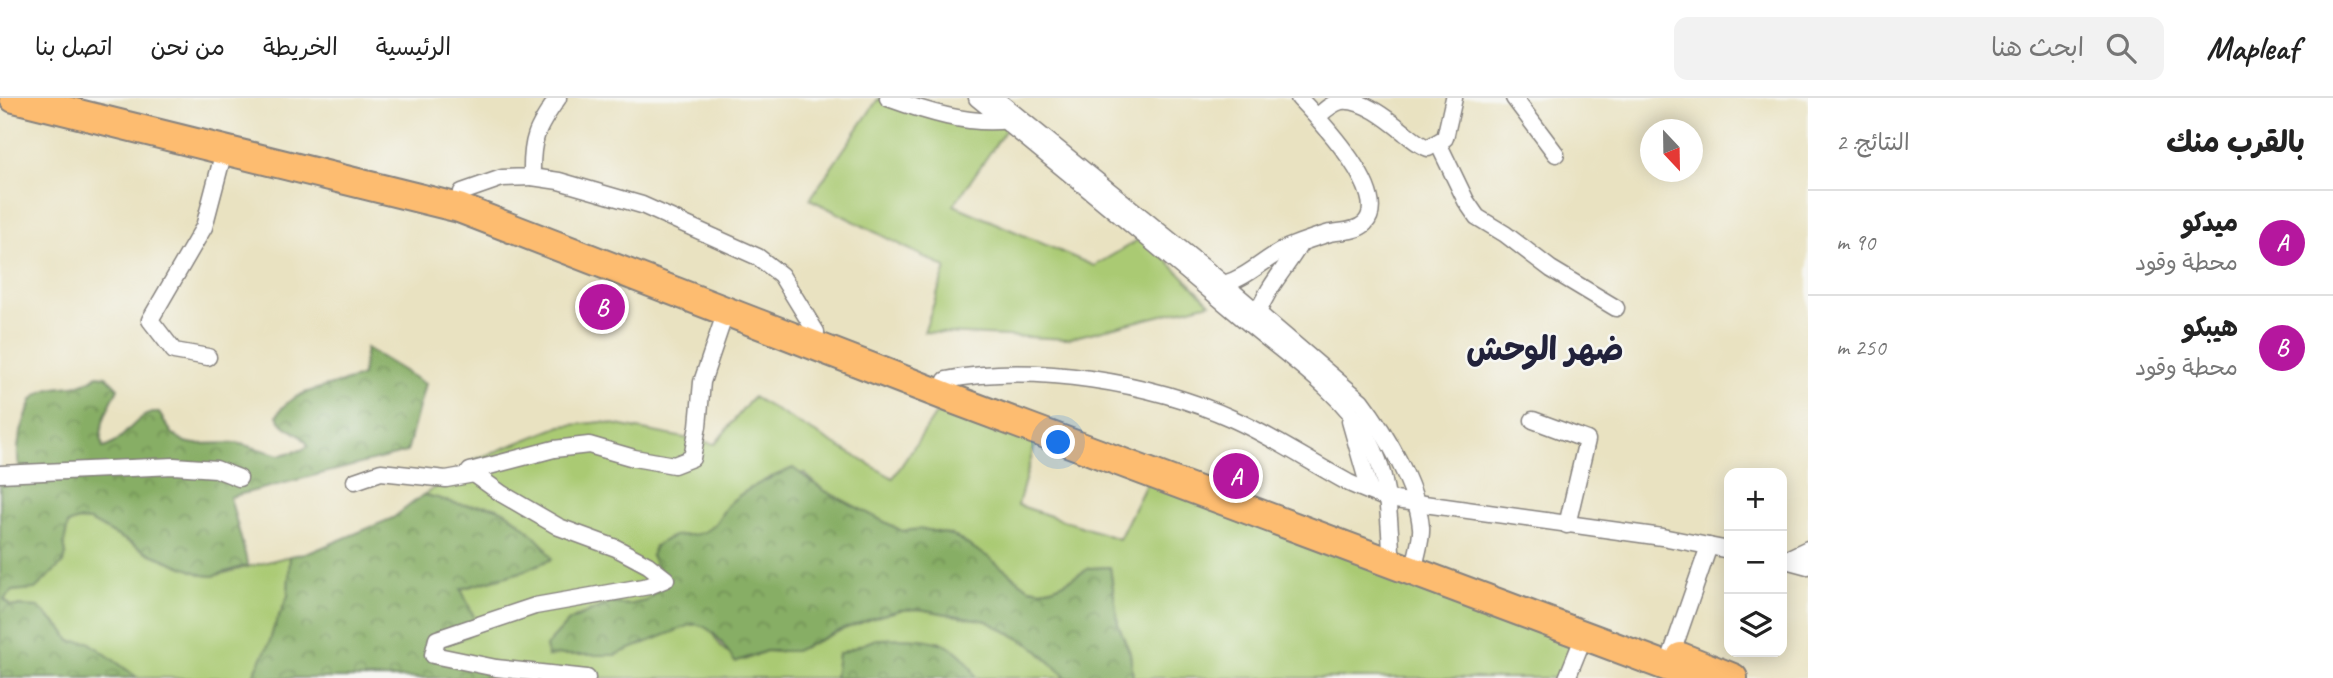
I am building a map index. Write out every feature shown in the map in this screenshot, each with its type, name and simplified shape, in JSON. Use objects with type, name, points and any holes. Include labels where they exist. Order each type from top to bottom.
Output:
[{"type":"highway","points":[[14,98],[224,151],[262,152],[375,169],[462,192],[650,274],[726,311],[945,396],[1698,678]]},
{"type":"highway","points":[[72,98],[459,208],[650,274],[946,380],[1733,678]]},
{"type":"street","points":[[531,177],[534,139],[542,121],[558,98]]},
{"type":"street","points":[[888,98],[918,108],[983,121],[1005,112]]},
{"type":"street","points":[[921,98],[943,105],[1005,112],[1318,382],[1346,409],[1368,438],[1385,481],[1404,555]]},
{"type":"street","points":[[976,98],[1005,112],[1224,284],[1361,401],[1379,425],[1398,460],[1415,503],[1422,530],[1404,555]]},
{"type":"street","points":[[1224,284],[1240,279],[1276,254],[1300,244],[1329,234],[1354,230],[1364,224],[1370,215],[1368,190],[1362,177],[1317,117],[1299,98]]},
{"type":"street","points":[[1317,117],[1333,104],[1345,100],[1363,104],[1428,148],[1444,138],[1454,98]]},
{"type":"street","points":[[1514,98],[1556,154]]},
{"type":"street","points":[[1438,144],[1466,201],[1477,217],[1505,234],[1551,269],[1616,308]]},
{"type":"street","points":[[208,357],[174,351],[150,320],[204,227],[224,151]]},
{"type":"street","points":[[462,192],[502,178],[531,177],[559,181],[642,205],[758,257],[781,275],[816,332]]},
{"type":"street","points":[[1258,313],[1270,285],[1300,244]]},
{"type":"street","points":[[587,678],[496,668],[433,655],[437,639],[505,615],[535,606],[649,586],[666,579],[648,565],[616,548],[559,527],[502,494],[470,471],[554,449],[589,444],[634,458],[674,465],[692,458],[702,382],[726,311]]},
{"type":"street","points":[[946,380],[1016,372],[1063,376],[1150,391],[1203,406],[1233,419],[1350,483],[1388,499],[1662,537],[1724,549]]},
{"type":"street","points":[[1346,409],[1370,492]]},
{"type":"street","points":[[1533,420],[1587,440],[1567,525]]},
{"type":"street","points":[[0,474],[174,466],[216,470],[239,478]]},
{"type":"street","points":[[355,481],[381,472],[446,479],[474,474]]},
{"type":"street","points":[[1672,653],[1709,546]]},
{"type":"street","points":[[1787,557],[1808,549]]},
{"type":"street","points":[[1787,560],[1808,566]]},
{"type":"street","points":[[1567,678],[1584,636]]},
{"type":"green space","points":[[878,99],[1009,125],[954,205],[1094,266],[1143,237],[1210,303],[1067,339],[924,332],[946,268],[810,199]]},
{"type":"green space","points":[[366,348],[425,384],[407,452],[230,497],[248,565],[213,576],[203,575],[151,554],[90,521],[78,520],[68,524],[63,563],[35,589],[12,591],[4,599],[10,606],[38,607],[64,631],[70,641],[89,642],[138,678],[0,678],[0,484],[21,472],[18,444],[32,400],[48,390],[81,384],[97,375],[106,376],[118,388],[103,424],[103,448],[118,440],[144,416],[159,413],[172,433],[185,442],[237,443],[280,455],[308,446],[280,421],[277,416],[283,407],[303,394],[362,376]]},
{"type":"green space","points":[[753,397],[893,478],[946,399],[1038,433],[1018,505],[1119,539],[1148,480],[1574,638],[1560,678],[1133,678],[1130,653],[1118,624],[1110,567],[1090,568],[1052,588],[1029,588],[988,557],[952,535],[923,529],[902,531],[823,490],[804,473],[771,477],[743,493],[727,506],[716,523],[695,536],[666,583],[646,601],[629,605],[610,603],[580,615],[569,621],[546,646],[558,655],[615,655],[682,627],[701,625],[711,631],[729,654],[745,660],[766,651],[805,647],[879,616],[900,610],[919,609],[987,621],[1033,646],[1067,678],[976,678],[971,667],[957,652],[939,641],[838,654],[835,678],[485,678],[485,668],[429,659],[425,650],[435,647],[474,617],[460,589],[521,572],[547,549],[500,509],[461,505],[423,495],[476,459],[561,426],[602,422],[715,444]]},
{"type":"green space","points":[[793,468],[823,490],[902,531],[923,529],[952,535],[988,557],[1029,588],[1052,588],[1090,568],[1110,567],[1118,624],[1130,653],[1133,678],[1067,678],[1033,646],[987,621],[919,609],[900,610],[879,616],[795,651],[766,651],[735,662],[712,632],[693,624],[615,655],[548,657],[546,646],[569,621],[610,603],[629,605],[646,601],[666,583],[651,556],[655,546],[674,536],[695,535],[710,529],[733,500]]},
{"type":"green space","points":[[423,495],[504,511],[528,529],[552,559],[521,572],[461,589],[474,617],[474,628],[467,636],[425,650],[429,659],[485,668],[485,678],[252,678],[288,596],[290,556],[311,552],[393,518]]},
{"type":"green space","points":[[78,520],[90,521],[151,554],[203,575],[213,576],[290,556],[288,596],[252,678],[138,678],[70,641],[64,631],[38,607],[10,606],[4,598],[12,591],[35,588],[63,563],[68,524]]},
{"type":"green space","points":[[876,639],[920,639],[947,646],[968,663],[976,678],[835,678],[838,654]]},
{"type":"place","name":"هيبكو","points":[[602,307]]},
{"type":"place","name":"ميدكو","points":[[1236,476]]},
{"type":"district","name":"ضهر الوحش","points":[[1545,349]]}]
